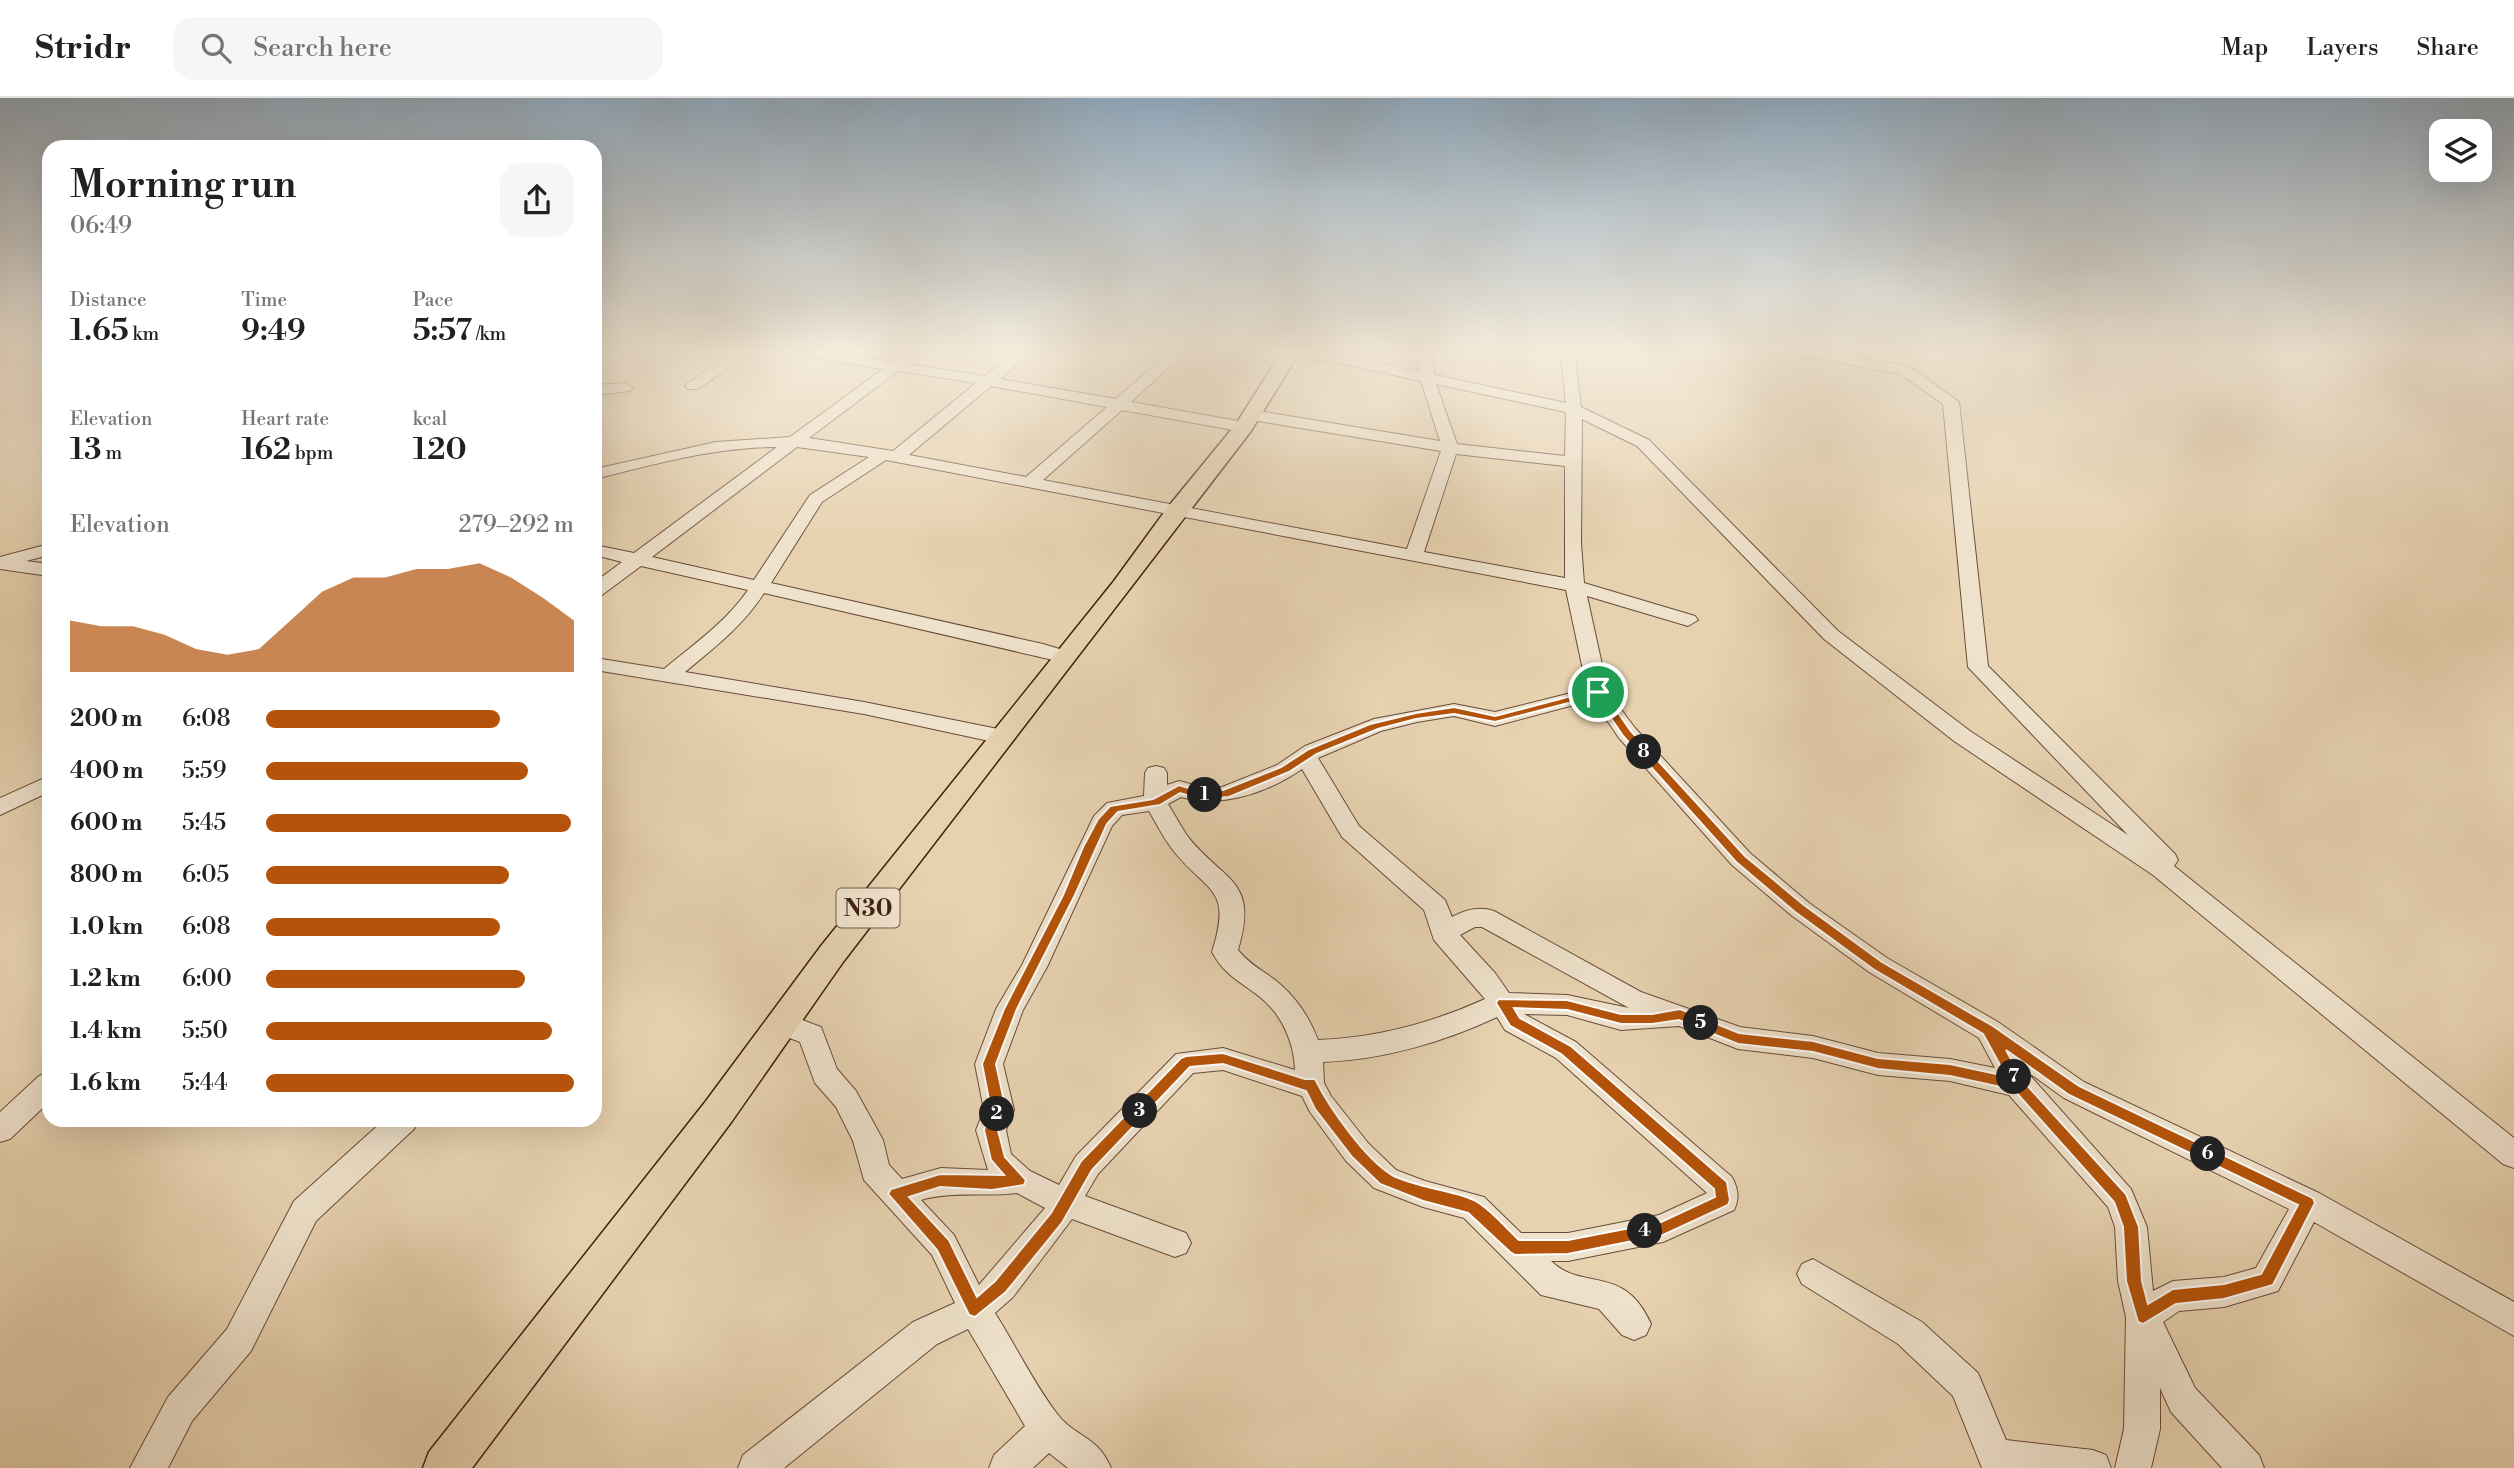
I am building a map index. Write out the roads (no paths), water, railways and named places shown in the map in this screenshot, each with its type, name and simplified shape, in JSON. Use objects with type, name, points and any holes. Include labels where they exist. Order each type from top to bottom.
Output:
[{"type":"main road","name":"N30","points":[[445,1468],[719,1111],[781,1023],[1252,414]]},
{"type":"street","points":[[602,587],[831,414]]},
{"type":"street","points":[[667,677],[746,608],[802,516],[816,499],[838,482],[890,455],[946,414]]},
{"type":"street","points":[[1030,482],[1108,414]]},
{"type":"street","points":[[1194,414],[1450,449],[1575,462]]},
{"type":"street","points":[[1414,556],[1450,449],[1439,414]]},
{"type":"street","points":[[1574,414],[1572,543],[1575,586],[1598,692],[1627,733],[1741,859],[1800,909],[1878,965],[1988,1030],[2074,1090],[2308,1203],[2514,1320]]},
{"type":"street","points":[[1582,414],[1643,443],[1831,635],[1962,736],[2162,869],[2212,907],[2514,1155]]},
{"type":"street","points":[[1952,414],[1978,667],[2212,907]]},
{"type":"street","points":[[602,472],[655,457],[737,443],[792,442],[890,455],[1176,512],[1575,586],[1688,620]]},
{"type":"street","points":[[0,563],[42,551]]},
{"type":"street","points":[[602,552],[1036,648],[1066,657]]},
{"type":"street","points":[[0,563],[42,569]]},
{"type":"street","points":[[602,665],[864,708],[1003,737]]},
{"type":"street","points":[[1175,1243],[1066,1203],[1018,1180],[998,1160],[991,1130],[999,1110],[989,1064],[1010,1009],[1034,967],[1102,822],[1115,808],[1156,802],[1179,789],[1201,795],[1224,794],[1285,770],[1305,756],[1374,726],[1454,710],[1495,719],[1598,692]]},
{"type":"street","points":[[1305,756],[1350,831],[1436,906],[1443,933],[1503,1003],[1515,1022],[1566,1050],[1721,1186],[1723,1200],[1663,1228],[1568,1247],[1515,1247]]},
{"type":"street","points":[[1156,773],[1156,802],[1180,843],[1228,891],[1234,922],[1225,952],[1242,973],[1271,991],[1297,1022],[1308,1051],[1310,1083],[1320,1104],[1357,1152],[1385,1179],[1423,1194],[1473,1207],[1552,1284],[1608,1296],[1634,1324]]},
{"type":"street","points":[[0,807],[42,786]]},
{"type":"street","points":[[1443,933],[1470,919],[1485,917],[1632,999],[1680,1014],[1738,1038],[1813,1047],[1878,1064],[1950,1070],[2018,1085]]},
{"type":"street","points":[[1308,1051],[1349,1050],[1412,1037],[1470,1018],[1503,1003],[1567,1005],[1621,1019],[1652,1019],[1680,1014]]},
{"type":"street","points":[[781,1023],[811,1035],[825,1075],[846,1099],[868,1140],[875,1171],[943,1245],[975,1310],[1046,1430],[1076,1450],[1093,1468]]},
{"type":"street","points":[[1988,1030],[2018,1085],[2120,1199],[2131,1227],[2134,1281],[2143,1317],[2183,1400],[2246,1468]]},
{"type":"street","points":[[756,1468],[925,1333],[975,1310],[1001,1286],[1066,1203],[1087,1165],[1186,1062],[1223,1059],[1270,1072],[1304,1086],[1310,1083]]},
{"type":"street","points":[[0,1130],[42,1090]]},
{"type":"street","points":[[148,1468],[180,1409],[239,1340],[305,1211],[396,1127]]},
{"type":"street","points":[[896,1194],[940,1181],[992,1184],[1018,1180]]},
{"type":"street","points":[[2143,1317],[2173,1296],[2224,1292],[2267,1280],[2308,1203]]},
{"type":"street","points":[[1813,1274],[1910,1333],[1966,1385],[1998,1462],[2093,1468]]},
{"type":"street","points":[[2133,1468],[2142,1429],[2143,1317]]},
{"type":"street","points":[[1007,1468],[1046,1430]]}]
